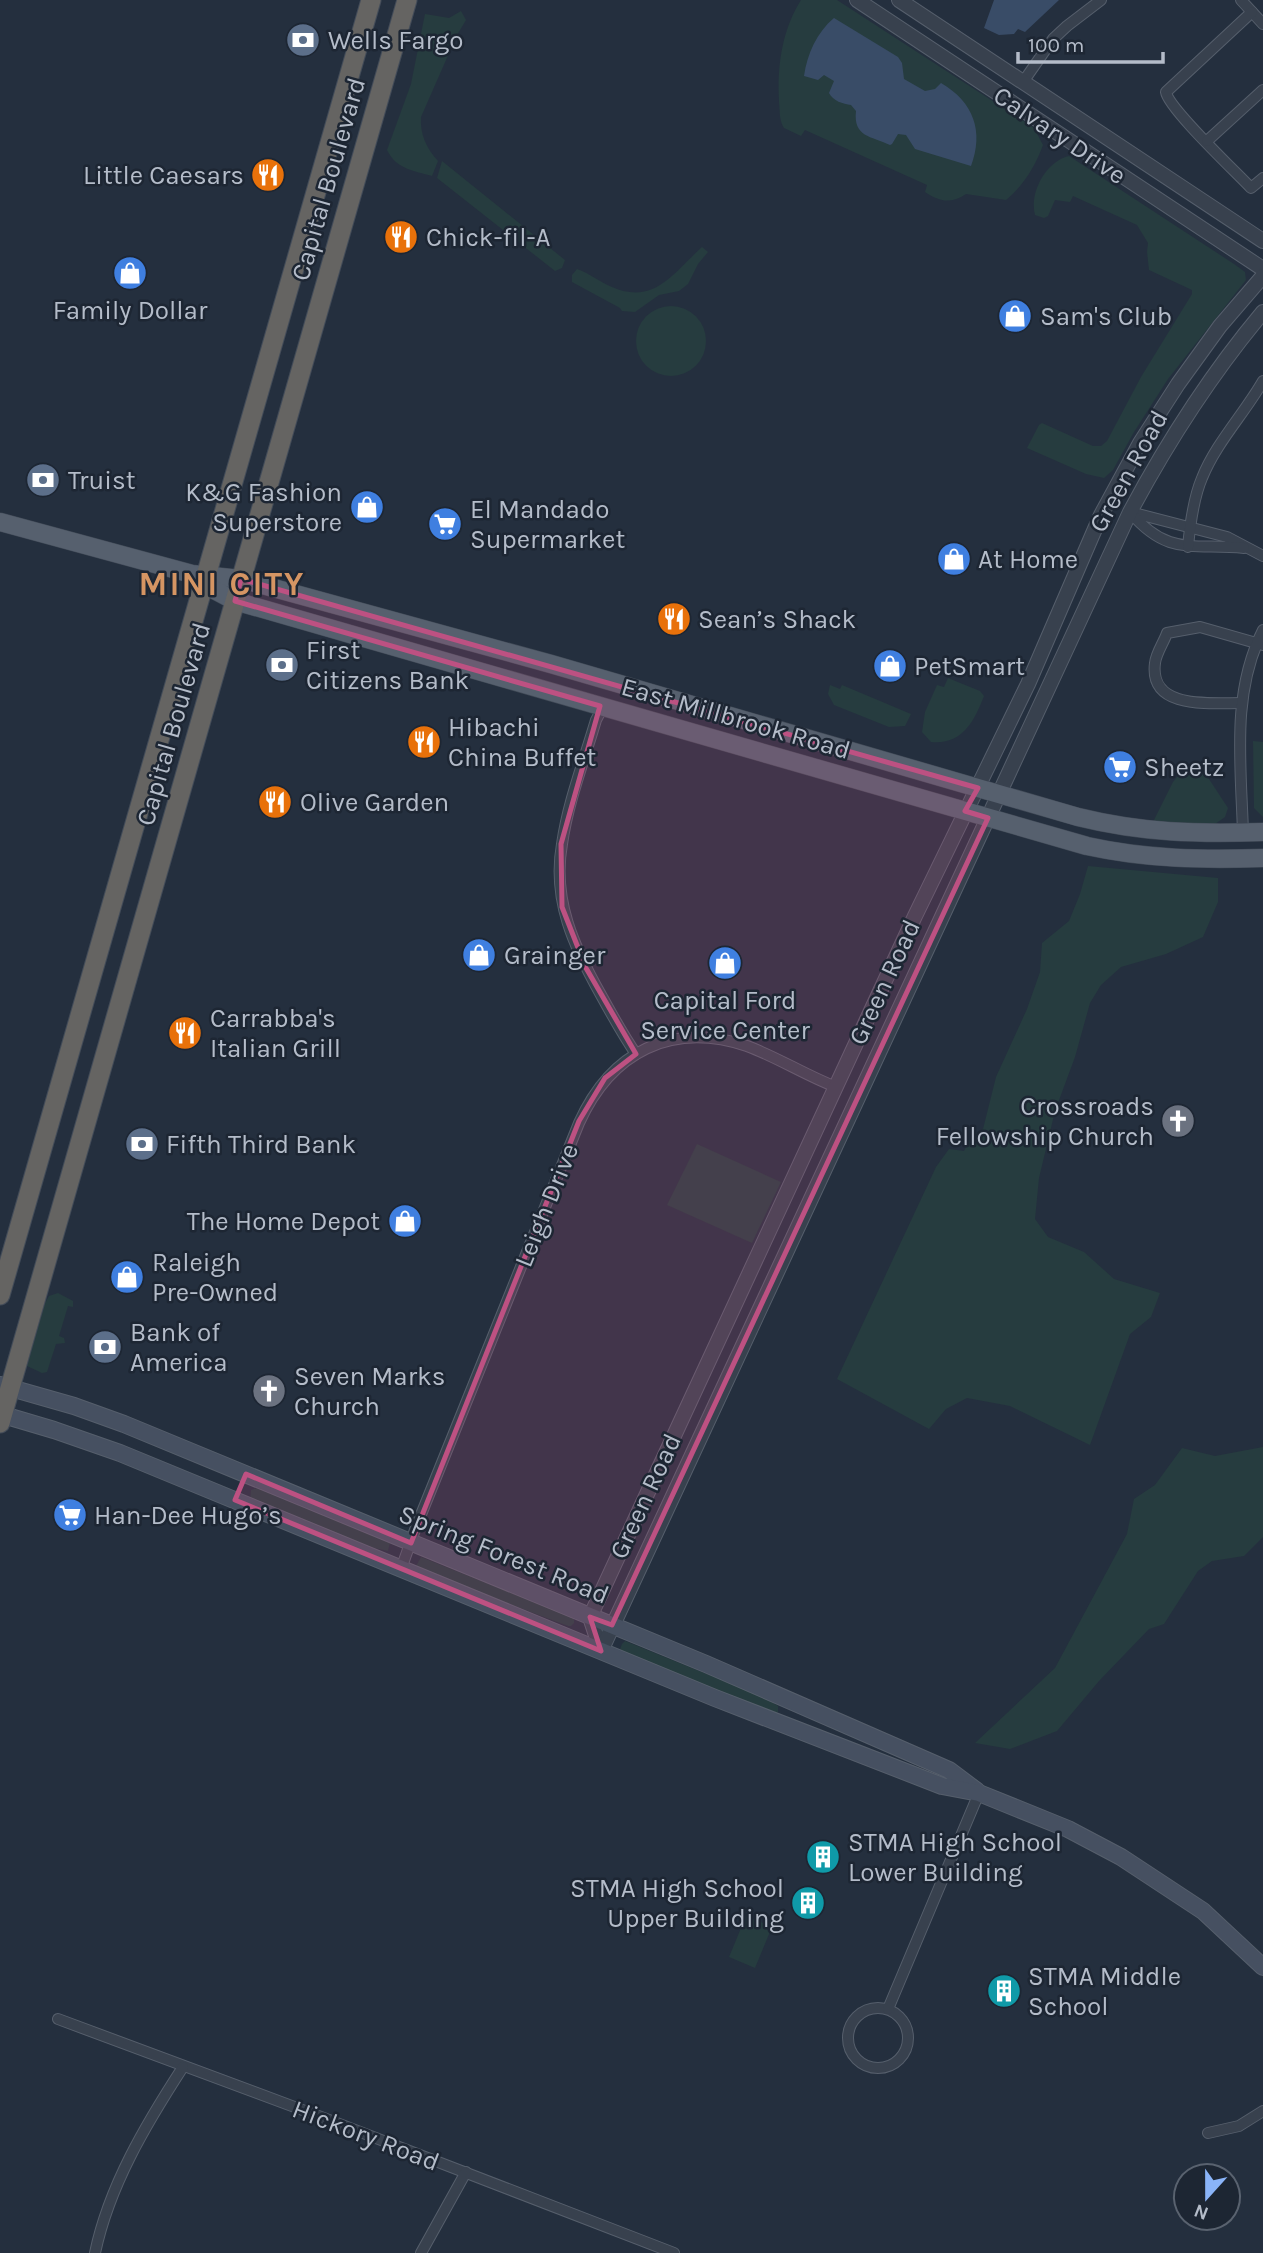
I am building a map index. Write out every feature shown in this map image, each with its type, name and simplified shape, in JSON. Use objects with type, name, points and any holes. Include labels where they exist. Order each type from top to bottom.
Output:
[{"type":"highway","name":"Capital Boulevard","points":[[0,1295],[201,577],[371,0]]},
{"type":"highway","name":"Capital Boulevard","points":[[1,1417],[5,1386],[235,601],[407,0]]},
{"type":"main road","points":[[0,522],[201,577]]},
{"type":"main road","name":"East Millbrook Road","points":[[201,577],[241,579],[709,709],[1061,813],[1129,828],[1182,834],[1263,832]]},
{"type":"main road","name":"East Millbrook Road","points":[[201,577],[235,601],[1087,846],[1140,856],[1192,860],[1263,858]]},
{"type":"main road","points":[[557,694],[588,692],[603,687],[610,681]]},
{"type":"main road","points":[[603,707],[616,699],[627,697],[672,709],[709,709]]},
{"type":"main road","name":"Spring Forest Road","points":[[5,1386],[91,1412],[612,1625],[949,1770],[979,1793]]},
{"type":"main road","name":"Spring Forest Road","points":[[1,1417],[87,1441],[601,1651],[942,1786],[979,1793],[1068,1829],[1136,1866],[1203,1911],[1262,1965]]},
{"type":"main road","points":[[235,1500],[246,1475]]},
{"type":"street","name":"Calvary Drive","points":[[857,0],[1263,269]]},
{"type":"street","name":"Calvary Drive","points":[[898,0],[1263,241]]},
{"type":"street","points":[[1023,82],[1053,39],[1101,0]]},
{"type":"street","points":[[1241,0],[1263,24]]},
{"type":"street","points":[[1252,12],[1166,92],[1178,111],[1251,188],[1263,178]]},
{"type":"street","points":[[1207,141],[1263,90]]},
{"type":"street","name":"Green Road","points":[[590,1617],[965,811],[1028,684],[1109,500],[1140,443],[1178,384],[1220,327],[1263,276]]},
{"type":"street","name":"Green Road","points":[[601,1651],[1130,512],[1190,409],[1263,313]]},
{"type":"street","points":[[1188,547],[1201,479],[1218,447],[1263,381]]},
{"type":"street","points":[[1109,500],[1130,512],[1227,537],[1263,556]]},
{"type":"street","points":[[1130,512],[1139,524],[1164,541],[1188,547],[1250,548]]},
{"type":"street","points":[[1241,703],[1172,699],[1157,684],[1155,663],[1167,632],[1200,627],[1260,644]]},
{"type":"street","points":[[1243,833],[1241,703],[1248,666],[1260,644],[1263,630]]},
{"type":"street","points":[[1028,684],[1046,692]]},
{"type":"street","points":[[603,707],[596,720],[561,844],[559,879],[562,907],[572,941],[636,1054]]},
{"type":"street","name":"Leigh Drive","points":[[401,1569],[579,1121],[593,1093],[605,1078],[636,1054],[669,1041],[709,1038],[748,1047],[836,1087]]},
{"type":"street","points":[[836,1087],[859,1095]]},
{"type":"street","points":[[736,1302],[758,1313]]},
{"type":"street","points":[[704,1370],[726,1381]]},
{"type":"street","points":[[590,1617],[601,1651]]},
{"type":"street","points":[[888,2009],[979,1793]]},
{"type":"street","points":[[868,2009],[888,2009],[903,2021],[908,2030],[906,2049],[894,2064],[885,2067],[865,2065],[851,2051],[849,2031],[859,2014],[868,2009]]},
{"type":"street","name":"Hickory Road","points":[[58,2020],[324,2118],[674,2253]]},
{"type":"street","points":[[95,2253],[107,2208],[122,2172],[183,2067]]},
{"type":"street","points":[[1208,2133],[1239,2126],[1263,2111]]},
{"type":"street","points":[[421,2253],[466,2172]]},
{"type":"highlighted area","points":[[241,579],[978,788],[965,811],[988,818],[612,1625],[590,1617],[601,1651],[235,1500],[246,1474],[411,1543],[579,1121],[605,1078],[636,1054],[586,968],[562,907],[561,844],[600,706],[235,601]]},
{"type":"green space","points":[[801,0],[837,0],[1034,128],[1043,145],[1018,189],[1006,200],[966,194],[955,199],[941,200],[925,192],[927,185],[805,130],[801,136],[784,128],[780,119],[780,62],[789,24]]},
{"type":"green space","points":[[461,11],[466,20],[421,117],[425,140],[438,161],[432,176],[400,165],[387,150],[411,84],[425,14],[449,18]]},
{"type":"green space","points":[[1069,156],[1234,264],[1245,272],[1246,280],[1168,379],[1113,470],[1104,478],[1086,474],[1027,448],[1042,423],[1093,446],[1101,446],[1107,441],[1192,290],[1149,270],[1148,243],[1137,225],[1073,196],[1070,202],[1055,200],[1048,216],[1044,218],[1035,215],[1035,197],[1041,179],[1053,164]]},
{"type":"green space","points":[[442,161],[565,260],[562,268],[555,271],[437,178]]},
{"type":"green space","points":[[702,247],[708,252],[698,264],[688,284],[679,291],[659,295],[635,312],[622,311],[572,282],[572,275],[577,269],[627,292],[652,289],[673,275]]},
{"type":"green space","points":[[671,306],[690,312],[700,322],[706,341],[700,360],[690,370],[671,376],[652,370],[642,360],[636,341],[642,322],[652,312]]},
{"type":"green space","points":[[948,678],[980,691],[984,696],[971,723],[959,736],[942,742],[931,742],[922,732],[925,712],[937,685],[944,687]]},
{"type":"green space","points":[[830,685],[840,689],[842,685],[911,714],[905,726],[889,727],[834,705],[828,694]]},
{"type":"green space","points":[[1253,741],[1263,742],[1263,817],[1254,808]]},
{"type":"green space","points":[[1198,769],[1207,776],[1228,808],[1225,817],[1215,824],[1153,822],[1173,782],[1182,771]]},
{"type":"green space","points":[[1088,866],[1218,878],[1218,902],[1203,937],[1166,954],[1121,967],[1101,985],[1090,1003],[1075,1057],[1055,1111],[1039,1178],[1035,1219],[1048,1237],[1084,1252],[1114,1279],[1160,1293],[1151,1317],[1130,1334],[1090,1445],[1010,1406],[967,1398],[946,1409],[929,1429],[837,1379],[936,1167],[949,1149],[964,1151],[971,1137],[983,1129],[996,1077],[1027,1009],[1040,972],[1042,943],[1069,921]]},
{"type":"green space","points":[[697,1144],[781,1182],[752,1243],[667,1205]]},
{"type":"green space","points":[[58,1293],[73,1301],[73,1307],[68,1306],[59,1336],[64,1338],[65,1343],[56,1344],[47,1372],[42,1373],[27,1366],[45,1303],[49,1296]]},
{"type":"green space","points":[[1263,1447],[1263,1537],[1244,1556],[1212,1561],[1198,1571],[1164,1624],[1149,1629],[1099,1681],[1057,1731],[1010,1749],[975,1743],[1055,1668],[1127,1534],[1134,1499],[1155,1485],[1182,1448],[1215,1456]]},
{"type":"green space","points":[[257,1488],[390,1543],[388,1551],[250,1500],[251,1490]]},
{"type":"green space","points":[[421,1557],[574,1618],[574,1623],[568,1626],[419,1570],[416,1566]]},
{"type":"green space","points":[[625,1641],[764,1697],[778,1706],[778,1712],[773,1714],[619,1652]]},
{"type":"green space","points":[[746,1916],[772,1927],[755,1968],[729,1957]]},
{"type":"water","points":[[994,0],[1059,0],[1025,32],[1018,29],[1014,34],[999,35],[984,28]]},
{"type":"water","points":[[834,18],[898,57],[902,63],[904,79],[925,91],[935,89],[941,83],[961,99],[976,130],[975,153],[971,166],[915,149],[906,135],[898,134],[890,145],[865,134],[857,126],[856,111],[851,105],[836,100],[829,93],[834,81],[824,75],[818,80],[804,76],[814,44]]},
{"type":"place","name":"Wells Fargo","points":[[303,40]]},
{"type":"place","name":"Little Caesars","points":[[268,175]]},
{"type":"place","name":"Chick-fil-A","points":[[401,237]]},
{"type":"place","name":"Family Dollar","points":[[130,273]]},
{"type":"place","name":"Sam's Club","points":[[1015,316]]},
{"type":"place","name":"Truist","points":[[43,480]]},
{"type":"place","name":"K&G Fashion Superstore","points":[[367,507]]},
{"type":"place","name":"El Mandado Supermarket","points":[[445,524]]},
{"type":"place","name":"At Home","points":[[954,559]]},
{"type":"place","name":"Sean’s Shack","points":[[674,619]]},
{"type":"place","name":"First Citizens Bank","points":[[282,665]]},
{"type":"place","name":"PetSmart","points":[[890,666]]},
{"type":"place","name":"Hibachi China Buffet","points":[[424,742]]},
{"type":"place","name":"Sheetz","points":[[1120,767]]},
{"type":"place","name":"Olive Garden","points":[[275,802]]},
{"type":"place","name":"Grainger","points":[[479,955]]},
{"type":"place","name":"Capital Ford Service Center","points":[[725,963]]},
{"type":"place","name":"Carrabba's Italian Grill","points":[[185,1033]]},
{"type":"place","name":"Crossroads Fellowship Church","points":[[1178,1121]]},
{"type":"place","name":"Fifth Third Bank","points":[[142,1144]]},
{"type":"place","name":"The Home Depot","points":[[405,1221]]},
{"type":"place","name":"Raleigh Pre-Owned","points":[[127,1277]]},
{"type":"place","name":"Bank of America","points":[[105,1347]]},
{"type":"place","name":"Seven Marks Church","points":[[269,1391]]},
{"type":"place","name":"Han-Dee Hugo’s","points":[[70,1515]]},
{"type":"place","name":"STMA High School Lower Building","points":[[823,1857]]},
{"type":"place","name":"STMA High School Upper Building","points":[[808,1903]]},
{"type":"place","name":"STMA Middle School","points":[[1004,1991]]},
{"type":"district","name":"MINI CITY","points":[[222,583]]}]
